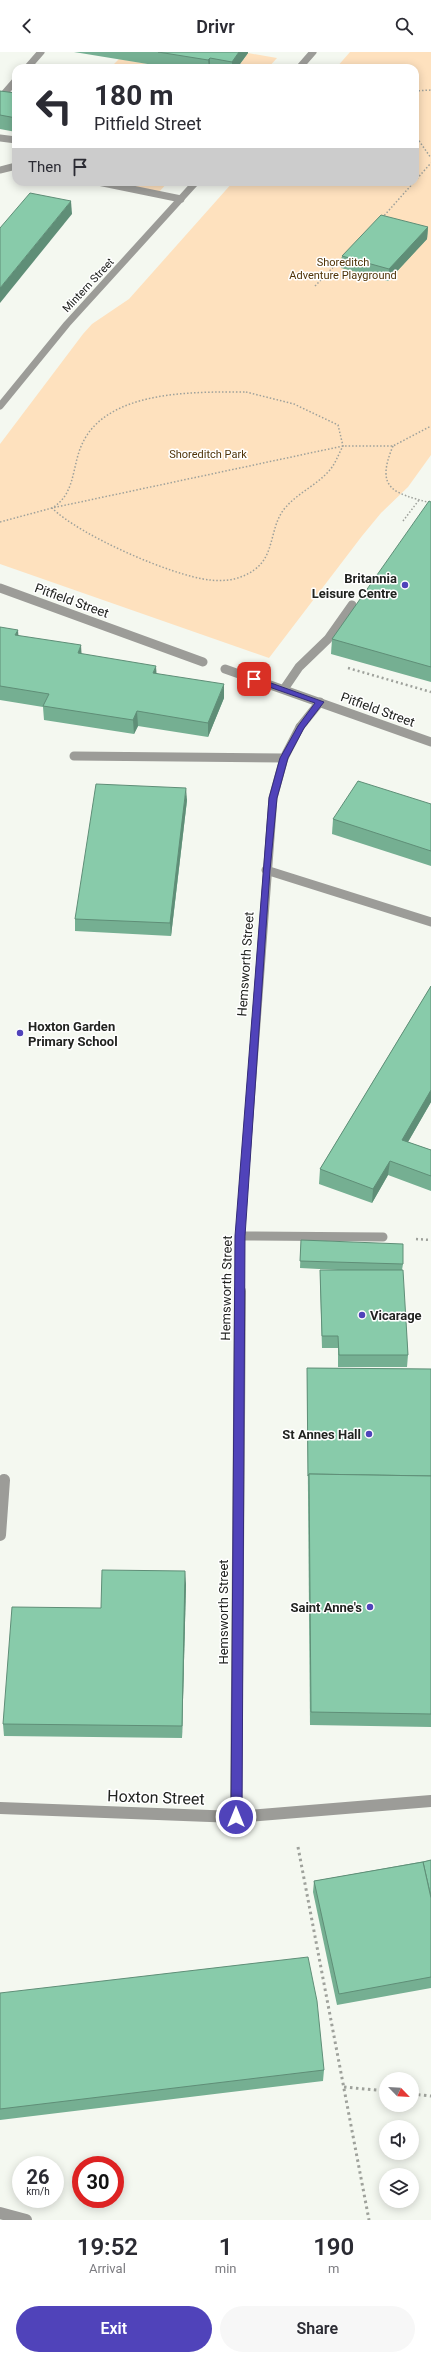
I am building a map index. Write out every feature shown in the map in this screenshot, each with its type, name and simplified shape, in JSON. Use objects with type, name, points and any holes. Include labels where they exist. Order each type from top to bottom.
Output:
[{"type":"street","points":[[30,64],[41,52]]},
{"type":"street","points":[[302,64],[313,52]]},
{"type":"street","points":[[3,95],[12,85]]},
{"type":"street","points":[[0,138],[12,140]]},
{"type":"street","points":[[0,170],[12,167]]},
{"type":"street","points":[[119,186],[181,198]]},
{"type":"street","name":"Mintern Street","points":[[0,406],[67,324],[192,186]]},
{"type":"street","name":"Pitfield Street","points":[[0,588],[203,662]]},
{"type":"street","points":[[284,689],[309,656],[328,639],[352,605]]},
{"type":"street","name":"Pitfield Street","points":[[225,669],[431,742]]},
{"type":"street","name":"Hemsworth Street","points":[[236,1817],[240,1236],[266,870],[273,798],[284,758],[300,727],[320,702]]},
{"type":"street","points":[[74,756],[284,758]]},
{"type":"street","points":[[266,870],[431,922]]},
{"type":"street","points":[[240,1236],[383,1238]]},
{"type":"street","points":[[0,1535],[4,1480]]},
{"type":"street","name":"Hoxton Street","points":[[0,1808],[236,1817],[431,1801]]},
{"type":"street","points":[[0,2213],[26,2220]]},
{"type":"path","points":[[419,91],[431,90]]},
{"type":"path","points":[[419,141],[431,158]]},
{"type":"path","points":[[419,177],[431,163]]},
{"type":"path","points":[[382,219],[411,186]]},
{"type":"path","points":[[314,286],[348,252]]},
{"type":"path","points":[[246,392],[281,398],[313,411],[338,425],[343,446],[328,472],[298,495],[279,515],[275,535],[266,556],[253,572],[229,580],[204,581],[160,567],[62,518],[52,508],[68,496],[82,444],[99,423],[126,404],[157,397],[197,393],[246,392]]},
{"type":"path","points":[[431,426],[411,434],[393,446],[383,470],[388,486],[400,495],[431,503]]},
{"type":"path","points":[[0,522],[52,508],[343,446],[393,446]]},
{"type":"path","points":[[403,521],[419,500]]},
{"type":"path","points":[[309,656],[431,692]]},
{"type":"path","points":[[292,1812],[369,2220]]},
{"type":"path","points":[[344,2087],[379,2090]]},
{"type":"path","points":[[419,2095],[431,2096]]},
{"type":"green space","name":"Shoreditch Park","points":[[350,52],[431,52],[431,455],[408,487],[381,513],[362,536],[269,658],[0,564],[0,444],[83,334],[92,324],[129,299],[229,186],[419,186],[419,64],[340,64]]},
{"type":"green space","points":[[248,53],[277,58],[272,64],[240,64]]},
{"type":"green space","points":[[119,59],[149,64],[114,64]]},
{"type":"green space","points":[[130,186],[164,186],[159,192]]},
{"type":"building","points":[[158,52],[239,52],[232,62],[210,58],[208,60]]},
{"type":"building","points":[[0,91],[12,92],[12,117],[0,115]]},
{"type":"building","points":[[30,193],[71,201],[0,288],[0,228]]},
{"type":"building","points":[[381,215],[428,227],[389,269],[342,256]]},
{"type":"building","name":"Britannia Leisure Centre","points":[[429,501],[431,502],[431,667],[332,639]]},
{"type":"building","points":[[0,627],[18,630],[15,635],[81,645],[78,653],[156,666],[153,673],[224,684],[208,723],[137,711],[133,720],[43,706],[49,694],[0,686]]},
{"type":"building","points":[[358,781],[431,804],[431,851],[333,819]]},
{"type":"building","points":[[96,784],[186,788],[170,923],[75,919]]},
{"type":"building","points":[[431,986],[431,1090],[402,1140],[431,1150],[431,1176],[390,1161],[373,1189],[320,1169]]},
{"type":"building","points":[[301,1240],[403,1244],[403,1264],[300,1261]]},
{"type":"building","name":"Vicarage","points":[[320,1270],[403,1270],[408,1355],[339,1355],[338,1336],[322,1336]]},
{"type":"building","name":"St Annes Hall","points":[[307,1368],[431,1369],[431,1476],[309,1474],[308,1476]]},
{"type":"building","name":"Saint Anne's","points":[[309,1474],[431,1476],[431,1714],[311,1712]]},
{"type":"building","points":[[102,1570],[185,1571],[182,1726],[3,1724],[12,1607],[101,1608]]},
{"type":"building","points":[[431,1860],[431,1897],[423,1862]]},
{"type":"building","points":[[423,1862],[431,1898],[431,1977],[339,1994],[314,1881]]},
{"type":"building","points":[[308,1957],[317,2001],[324,2070],[0,2109],[0,1993]]},
{"type":"place","name":"Britannia Leisure Centre","points":[[405,585]]},
{"type":"place","name":"Hoxton Garden Primary School","points":[[20,1033]]},
{"type":"place","name":"Vicarage","points":[[362,1315]]},
{"type":"place","name":"St Annes Hall","points":[[369,1434]]},
{"type":"place","name":"Saint Anne's","points":[[370,1607]]},
{"type":"route","points":[[236,1817],[240,1236],[266,870],[273,798],[284,758],[300,727],[320,702],[254,679]]},
{"type":"park label","name":"Shoreditch Adventure Playground","points":[[343,268]]}]
